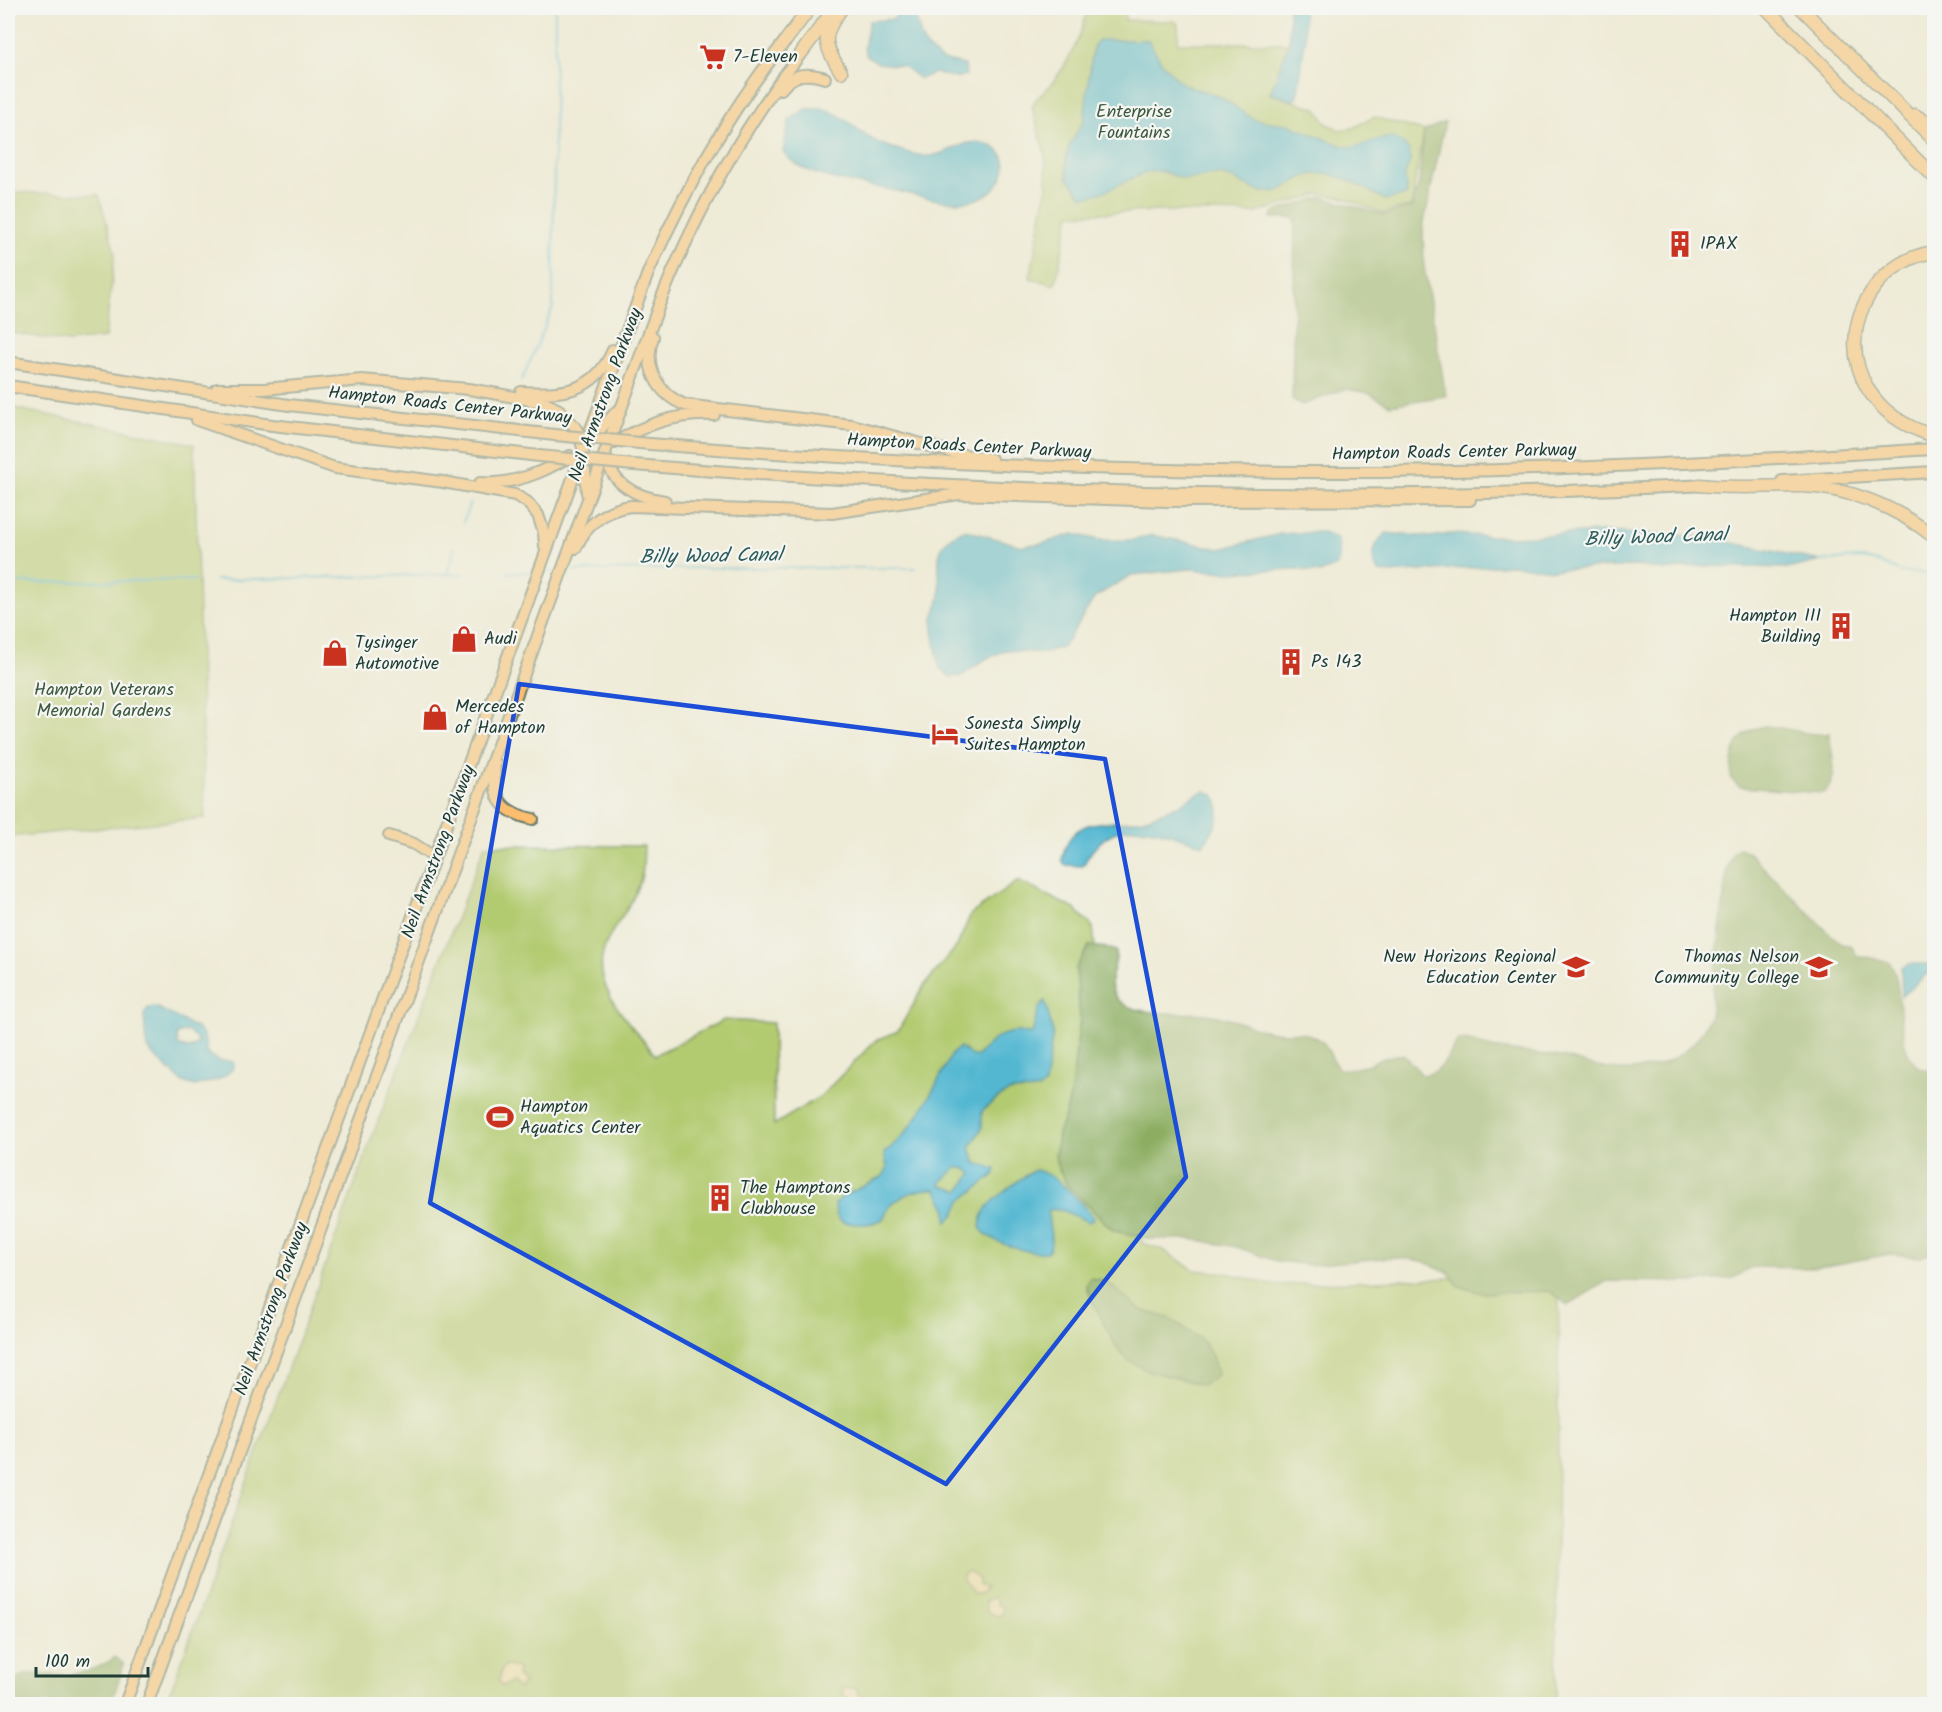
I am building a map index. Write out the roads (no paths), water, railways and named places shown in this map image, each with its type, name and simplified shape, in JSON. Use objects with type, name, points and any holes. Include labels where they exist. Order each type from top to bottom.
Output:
[{"type":"highway","name":"Neil Armstrong Parkway","points":[[786,40],[810,8]]},
{"type":"highway","name":"Neil Armstrong Parkway","points":[[802,52],[836,8]]},
{"type":"highway","points":[[841,72],[829,53],[826,38],[828,26],[842,8]]},
{"type":"highway","points":[[1766,8],[1935,177]]},
{"type":"highway","points":[[1801,8],[1935,140]]},
{"type":"highway","points":[[1897,103],[1935,127]]},
{"type":"highway","points":[[1935,252],[1910,258],[1879,280],[1861,310],[1855,340],[1860,372],[1868,390],[1882,407],[1911,428],[1935,436]]},
{"type":"highway","points":[[1699,485],[1729,489],[1803,486],[1842,493],[1899,514],[1935,537]]},
{"type":"main road","name":"Neil Armstrong Parkway","points":[[124,1704],[583,448],[660,247],[711,147],[786,40]]},
{"type":"main road","name":"Neil Armstrong Parkway","points":[[147,1704],[536,639],[559,586],[587,496],[679,255],[710,193],[741,139],[802,52]]},
{"type":"main road","points":[[710,193],[787,82],[803,74],[825,78]]},
{"type":"main road","points":[[156,386],[264,389],[362,380],[469,390],[558,393],[577,388],[594,378],[607,362],[640,278],[660,247]]},
{"type":"main road","points":[[679,255],[649,353],[651,370],[663,391],[679,402],[698,407],[869,428],[972,456],[1116,469]]},
{"type":"main road","name":"Hampton Roads Center Parkway","points":[[8,362],[156,386],[370,415],[555,435],[650,444],[945,463],[1116,469],[1450,471],[1693,463],[1935,449]]},
{"type":"main road","name":"Hampton Roads Center Parkway","points":[[8,386],[156,409],[360,436],[539,456],[868,481],[1143,492],[1400,494],[1583,490],[1935,472]]},
{"type":"main road","points":[[469,390],[551,406],[574,424],[583,448],[587,496]]},
{"type":"main road","points":[[602,399],[605,449],[612,475],[635,493],[648,499],[698,507]]},
{"type":"main road","points":[[443,482],[489,484],[515,480],[546,469],[583,448],[621,406]]},
{"type":"main road","points":[[156,409],[232,431],[301,458],[334,468],[507,493],[527,502],[542,527],[544,555]]},
{"type":"main road","points":[[568,489],[605,449],[638,430],[681,416],[707,415],[825,421]]},
{"type":"main road","points":[[570,555],[589,527],[613,510],[631,506],[832,513],[959,494],[1166,501],[1416,502],[1529,498],[1583,490]]},
{"type":"main road","points":[[496,748],[493,783],[497,797],[510,811],[533,819]]},
{"type":"main road","points":[[389,836],[414,844],[434,857]]},
{"type":"water","points":[[899,8],[914,8],[921,38],[927,48],[942,60],[965,65],[966,75],[956,78],[935,73],[920,79],[903,66],[878,63],[866,55],[864,48],[869,21],[894,19]]},
{"type":"water","points":[[1289,8],[1303,8],[1305,40],[1298,91],[1296,98],[1292,100],[1270,93],[1289,43]]},
{"type":"water","points":[[1099,40],[1148,40],[1162,63],[1178,80],[1187,86],[1219,96],[1255,120],[1287,124],[1343,146],[1354,147],[1390,137],[1402,142],[1409,151],[1411,159],[1405,174],[1407,195],[1386,200],[1357,184],[1325,174],[1304,177],[1281,189],[1266,192],[1255,190],[1223,176],[1213,175],[1187,179],[1156,171],[1137,176],[1091,196],[1082,196],[1067,177],[1066,158],[1069,146],[1084,120],[1092,53],[1094,45]]},
{"type":"water","points":[[821,108],[843,118],[880,143],[918,155],[936,155],[970,143],[987,144],[997,149],[1003,157],[1004,173],[994,189],[986,195],[957,202],[926,198],[819,175],[792,161],[783,151],[789,121],[805,109]]},
{"type":"water","points":[[965,530],[1022,546],[1044,543],[1073,534],[1100,540],[1133,540],[1152,535],[1220,549],[1280,534],[1320,532],[1336,538],[1339,545],[1339,556],[1337,566],[1320,573],[1296,569],[1225,572],[1190,569],[1131,575],[1095,597],[1064,646],[1043,653],[1006,650],[989,657],[961,676],[950,677],[939,667],[933,627],[940,596],[939,556],[946,541]]},
{"type":"water","points":[[1599,532],[1698,536],[1821,561],[1791,568],[1696,566],[1665,570],[1636,566],[1552,570],[1512,565],[1388,573],[1379,572],[1373,557],[1378,541],[1386,533],[1431,537],[1450,534],[1514,537]]},
{"type":"water","points":[[1205,791],[1215,796],[1219,809],[1217,822],[1203,845],[1169,834],[1136,828],[1121,830],[1107,836],[1094,848],[1083,866],[1065,865],[1062,860],[1067,844],[1074,833],[1084,827],[1146,818],[1181,804]]},
{"type":"water","points":[[1908,964],[1934,964],[1934,968],[1902,996],[1901,968]]},
{"type":"water","points":[[1045,1001],[1053,1032],[1045,1084],[1037,1090],[1005,1093],[982,1111],[982,1128],[970,1148],[976,1163],[996,1169],[994,1175],[961,1201],[955,1214],[947,1222],[947,1210],[936,1189],[928,1189],[897,1200],[891,1205],[883,1219],[873,1223],[842,1222],[836,1215],[835,1204],[843,1196],[882,1177],[887,1168],[884,1153],[896,1143],[915,1120],[952,1054],[960,1047],[972,1056],[977,1056],[990,1043],[1005,1034],[1018,1032],[1032,1034],[1039,1008]],"holes":[[[956,1168],[965,1168],[972,1174],[959,1191],[942,1186],[940,1183]]]},
{"type":"water","points":[[156,1007],[197,1028],[204,1036],[207,1054],[218,1061],[232,1061],[234,1064],[232,1070],[220,1079],[195,1086],[183,1082],[152,1054],[146,1045],[144,1014],[148,1008]],"holes":[[[188,1031],[198,1040],[195,1046],[184,1047],[178,1045],[177,1034]]]},
{"type":"water","points":[[1036,1170],[1060,1183],[1094,1218],[1089,1222],[1059,1209],[1049,1210],[1051,1246],[1049,1251],[1042,1252],[1022,1250],[1001,1243],[984,1233],[980,1227],[984,1212],[992,1202],[1016,1182]]},
{"type":"waterway","points":[[522,380],[553,307],[555,8]]},
{"type":"waterway","points":[[463,522],[470,503]]},
{"type":"waterway","points":[[447,574],[455,548]]},
{"type":"waterway","name":"Billy Wood Canal","points":[[1820,561],[1858,558],[1878,562],[1901,572],[1934,573]]},
{"type":"waterway","name":"Billy Wood Canal","points":[[567,571],[915,568]]},
{"type":"waterway","name":"Billy Wood Canal","points":[[507,573],[534,572]]},
{"type":"waterway","name":"Billy Wood Canal","points":[[543,572],[558,572]]},
{"type":"waterway","name":"Billy Wood Canal","points":[[216,580],[464,574]]},
{"type":"waterway","name":"Billy Wood Canal","points":[[8,583],[195,580]]},
{"type":"place","name":"7-Eleven","points":[[713,57]]},
{"type":"place","name":"IPAX","points":[[1680,244]]},
{"type":"place","name":"Hampton III Building","points":[[1841,626]]},
{"type":"place","name":"Audi","points":[[464,639]]},
{"type":"place","name":"Tysinger Automotive","points":[[335,653]]},
{"type":"place","name":"Ps 143","points":[[1291,662]]},
{"type":"place","name":"Mercedes of Hampton","points":[[435,717]]},
{"type":"place","name":"Sonesta Simply Suites Hampton","points":[[945,734]]},
{"type":"place","name":"New Horizons Regional Education Center","points":[[1576,967]]},
{"type":"place","name":"Thomas Nelson Community College","points":[[1819,967]]},
{"type":"place","name":"Hampton Aquatics Center","points":[[500,1117]]},
{"type":"place","name":"The Hamptons Clubhouse","points":[[720,1198]]},
{"type":"park label","name":"Enterprise Fountains","points":[[1134,122]]},
{"type":"park label","name":"Hampton Veterans Memorial Gardens","points":[[104,700]]}]
